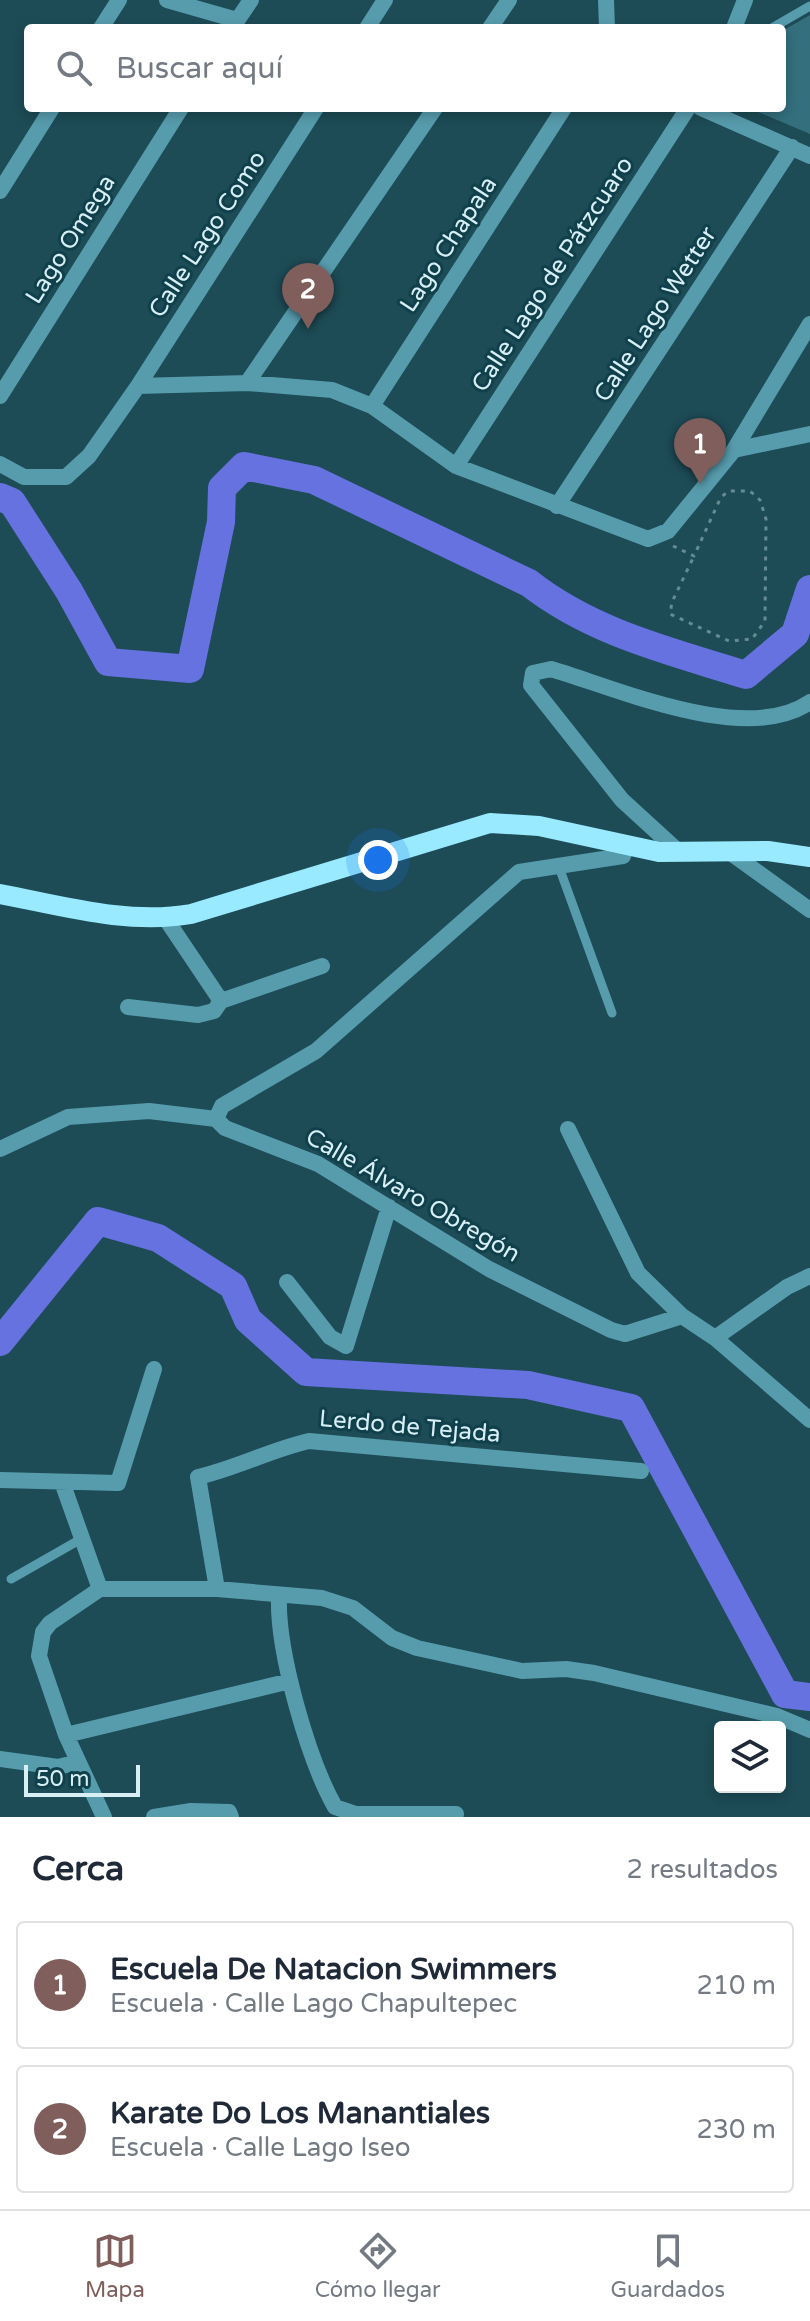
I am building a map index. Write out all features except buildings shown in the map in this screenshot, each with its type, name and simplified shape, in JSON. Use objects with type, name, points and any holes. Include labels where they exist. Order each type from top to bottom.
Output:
[{"type":"main road","points":[[0,894],[139,919],[166,919],[490,823],[539,826],[680,853],[728,851],[810,857]]},
{"type":"street","points":[[104,24],[119,0]]},
{"type":"street","points":[[167,0],[234,24],[251,0]]},
{"type":"street","points":[[370,24],[385,0]]},
{"type":"street","points":[[493,24],[509,0]]},
{"type":"street","points":[[606,0],[607,24]]},
{"type":"street","points":[[736,24],[745,0]]},
{"type":"street","points":[[0,191],[49,112]]},
{"type":"street","name":"Lago Omega","points":[[0,396],[178,112]]},
{"type":"street","name":"Calle Lago Como","points":[[0,464],[24,477],[66,477],[89,456],[138,386],[313,112]]},
{"type":"street","points":[[247,383],[432,112]]},
{"type":"street","name":"Lago Chapala","points":[[372,406],[561,112]]},
{"type":"street","name":"Calle Lago de Pátzcuaro","points":[[456,466],[685,112]]},
{"type":"street","points":[[712,112],[810,156]]},
{"type":"street","name":"Calle Lago Wetter","points":[[557,506],[792,147]]},
{"type":"street","points":[[138,386],[247,383],[332,390],[372,406],[456,466],[648,539],[668,531],[734,450],[810,324]]},
{"type":"street","points":[[734,450],[810,434]]},
{"type":"street","points":[[680,853],[622,800],[531,685],[533,673],[551,669],[700,714],[737,720],[771,719],[810,702]]},
{"type":"street","points":[[0,1149],[68,1117],[149,1111],[216,1119],[222,1106],[316,1051],[519,872],[623,856],[627,845]]},
{"type":"street","points":[[728,851],[810,910]]},
{"type":"street","points":[[166,919],[221,1001]]},
{"type":"street","points":[[128,1007],[198,1015],[214,1011],[221,1001],[322,966]]},
{"type":"street","name":"Calle Álvaro Obregón","points":[[216,1119],[225,1128],[318,1164],[489,1269],[611,1330],[625,1334],[682,1316]]},
{"type":"street","points":[[568,1129],[638,1273],[682,1316],[715,1338],[810,1420]]},
{"type":"street","points":[[287,1282],[330,1337],[346,1346],[389,1207]]},
{"type":"street","points":[[715,1338],[787,1287],[810,1276]]},
{"type":"street","points":[[0,1480],[118,1483],[154,1369]]},
{"type":"street","name":"Lerdo de Tejada","points":[[217,1589],[198,1477],[237,1468],[278,1449],[309,1441],[641,1471]]},
{"type":"street","points":[[62,1482],[100,1589]]},
{"type":"street","points":[[104,1817],[66,1735],[39,1656],[39,1643],[50,1623],[100,1589],[217,1589],[337,1601],[392,1638],[457,1659],[522,1671],[566,1669],[594,1673],[777,1716],[810,1730]]},
{"type":"street","points":[[279,1597],[278,1619],[290,1681],[327,1793],[335,1807],[346,1813],[456,1814]]},
{"type":"street","points":[[66,1735],[290,1681]]},
{"type":"street","points":[[0,1759],[58,1767],[78,1762]]},
{"type":"street","points":[[154,1817],[191,1811],[230,1815]]},
{"type":"lane","points":[[779,24],[810,6]]},
{"type":"lane","points":[[559,867],[612,1013]]},
{"type":"lane","points":[[11,1579],[81,1539]]},
{"type":"path","points":[[742,489],[760,500],[766,519],[765,621],[752,639],[729,641],[670,614],[672,602],[694,556],[721,497],[729,491],[742,489]]},
{"type":"path","points":[[656,535],[694,556]]},
{"type":"waterway","points":[[0,497],[12,502],[69,591],[108,662],[190,669],[221,522],[222,488],[244,466],[314,480],[529,583],[606,628],[661,649],[746,675],[795,634],[810,589]]},
{"type":"waterway","points":[[0,1342],[98,1221],[158,1238],[233,1286],[248,1320],[306,1372],[528,1385],[631,1408],[785,1694],[810,1697]]},
{"type":"place","name":"Karate Do Los Manantiales","points":[[308,329]]},
{"type":"place","name":"Escuela De Natacion Swimmers","points":[[700,484]]}]
